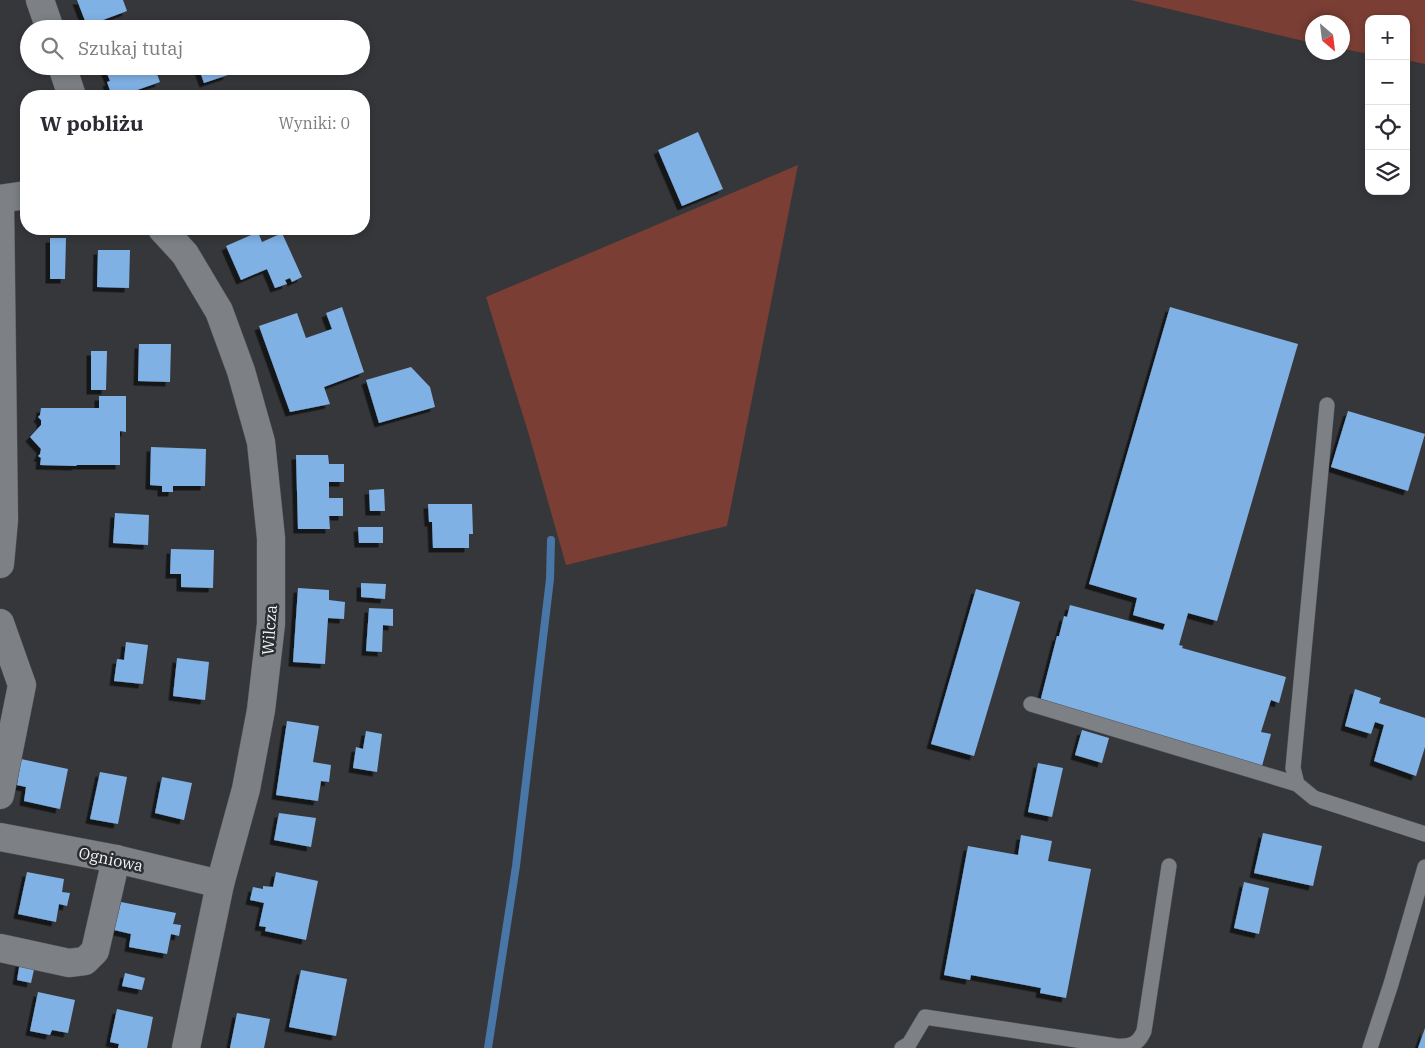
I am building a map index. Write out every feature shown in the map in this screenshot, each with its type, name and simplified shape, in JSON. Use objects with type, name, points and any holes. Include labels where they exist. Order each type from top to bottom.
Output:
[{"type":"street","points":[[40,0],[47,20]]},
{"type":"street","points":[[65,75],[70,90]]},
{"type":"street","points":[[0,564],[4,520],[0,199],[20,196]]},
{"type":"street","name":"Wilcza","points":[[168,235],[185,254],[219,311],[241,371],[261,442],[271,538],[272,624],[261,710],[246,788],[220,884],[186,1048]]},
{"type":"street","points":[[0,623],[22,684],[0,795]]},
{"type":"street","name":"Ogniowa","points":[[0,837],[116,859],[220,884]]},
{"type":"street","points":[[0,948],[69,963],[85,961],[95,951],[116,859]]},
{"type":"lane","points":[[1297,784],[1293,768],[1327,405]]},
{"type":"lane","points":[[1031,704],[1297,784],[1314,798],[1425,834]]},
{"type":"lane","points":[[902,1048],[909,1044],[925,1017],[1116,1046],[1128,1046],[1141,1040],[1144,1031],[1169,866]]},
{"type":"lane","points":[[1370,1048],[1392,984],[1425,867]]},
{"type":"shaded area","points":[[1131,0],[1425,0],[1425,64],[1410,61],[1410,15],[1365,15],[1365,53],[1350,50],[1350,15],[1305,15],[1305,41]]},
{"type":"shaded area","points":[[798,165],[727,526],[566,565],[529,435],[486,297]]},
{"type":"building","points":[[77,0],[123,0],[127,11],[103,20],[85,20]]},
{"type":"building","points":[[108,75],[157,75],[160,82],[137,90],[110,90],[107,82],[110,81]]},
{"type":"building","points":[[201,75],[228,75],[204,83]]},
{"type":"building","points":[[698,132],[723,189],[682,206],[658,150]]},
{"type":"building","points":[[251,235],[259,235],[262,242],[278,235],[283,235],[302,277],[292,282],[290,278],[285,280],[287,284],[275,288],[267,269],[241,280],[226,246]]},
{"type":"building","points":[[50,238],[66,238],[65,279],[50,279]]},
{"type":"building","points":[[98,250],[130,250],[129,288],[97,287]]},
{"type":"building","points":[[342,307],[364,372],[324,387],[330,404],[290,412],[259,326],[297,313],[306,338],[332,329],[326,313]]},
{"type":"building","points":[[1170,307],[1298,344],[1217,621],[1188,613],[1179,645],[1183,646],[1182,648],[1286,677],[1279,703],[1271,700],[1261,732],[1271,734],[1262,766],[1040,702],[1057,636],[1059,636],[1064,616],[1067,617],[1070,605],[1163,630],[1165,624],[1133,615],[1137,598],[1089,584]]},
{"type":"building","points":[[139,344],[171,344],[170,382],[138,381]]},
{"type":"building","points":[[91,351],[107,351],[106,390],[91,390]]},
{"type":"building","points":[[411,367],[430,387],[435,407],[379,423],[366,380]]},
{"type":"building","points":[[99,396],[126,396],[126,432],[120,431],[120,465],[40,465],[41,458],[38,456],[41,449],[30,437],[41,425],[41,420],[38,417],[41,408],[99,408]]},
{"type":"building","points":[[1348,411],[1425,434],[1408,491],[1331,467]]},
{"type":"building","points":[[151,447],[206,449],[205,486],[173,486],[173,492],[162,492],[162,486],[150,485]]},
{"type":"building","points":[[296,455],[328,455],[329,464],[344,464],[344,482],[329,482],[329,498],[343,498],[343,516],[329,516],[330,529],[298,529]]},
{"type":"building","points":[[384,489],[385,511],[370,511],[369,490]]},
{"type":"building","points":[[428,504],[472,504],[473,534],[469,534],[469,548],[433,548],[432,522],[429,522]]},
{"type":"building","points":[[115,513],[149,515],[148,545],[113,543]]},
{"type":"building","points":[[358,527],[383,527],[383,543],[359,543]]},
{"type":"building","points":[[171,549],[214,550],[213,588],[181,587],[181,574],[170,574]]},
{"type":"building","points":[[361,583],[386,584],[385,599],[361,597]]},
{"type":"building","points":[[298,588],[329,590],[329,600],[345,602],[344,619],[328,618],[325,664],[293,662]]},
{"type":"building","points":[[976,589],[1020,602],[974,756],[931,744]]},
{"type":"building","points":[[369,608],[393,609],[393,626],[383,625],[382,652],[366,651]]},
{"type":"building","points":[[126,642],[148,645],[143,684],[114,681],[117,659],[124,660]]},
{"type":"building","points":[[177,658],[209,662],[205,700],[173,696]]},
{"type":"building","points":[[1355,689],[1381,698],[1379,703],[1425,718],[1425,747],[1416,776],[1374,761],[1384,725],[1375,722],[1371,734],[1345,726]]},
{"type":"building","points":[[287,721],[319,726],[313,762],[331,765],[329,782],[321,781],[318,801],[276,795]]},
{"type":"building","points":[[1082,730],[1109,738],[1102,763],[1075,755]]},
{"type":"building","points":[[366,731],[382,734],[377,772],[353,768],[356,747],[363,749]]},
{"type":"building","points":[[21,759],[68,769],[60,809],[24,801],[26,787],[17,785]]},
{"type":"building","points":[[1038,763],[1063,768],[1052,817],[1028,812]]},
{"type":"building","points":[[100,772],[127,777],[118,824],[90,819]]},
{"type":"building","points":[[162,777],[192,783],[184,820],[155,813]]},
{"type":"building","points":[[279,813],[316,818],[311,847],[274,840]]},
{"type":"building","points":[[1263,833],[1322,846],[1313,886],[1254,873]]},
{"type":"building","points":[[1021,835],[1052,841],[1048,861],[1091,869],[1066,998],[1040,993],[1041,988],[971,975],[970,980],[944,975],[968,846],[1018,855]]},
{"type":"building","points":[[27,872],[64,879],[62,892],[70,893],[67,906],[59,904],[56,922],[18,914]]},
{"type":"building","points":[[276,872],[318,881],[306,940],[265,931],[266,927],[259,926],[264,903],[250,900],[253,887],[263,889],[263,886],[273,887]]},
{"type":"building","points":[[1244,882],[1269,888],[1259,934],[1234,928]]},
{"type":"building","points":[[121,902],[176,913],[173,924],[181,925],[179,936],[171,934],[167,954],[129,947],[131,934],[114,930]]},
{"type":"building","points":[[20,962],[35,965],[31,983],[17,980]]},
{"type":"building","points":[[301,970],[347,979],[336,1036],[289,1027]]},
{"type":"building","points":[[125,973],[145,978],[142,990],[122,986]]},
{"type":"building","points":[[38,992],[75,1000],[68,1033],[52,1030],[50,1035],[30,1031]]},
{"type":"building","points":[[117,1009],[153,1017],[147,1048],[118,1048],[119,1044],[110,1042]]},
{"type":"building","points":[[237,1013],[270,1019],[264,1048],[230,1048]]},
{"type":"building","points":[[1425,1028],[1425,1048],[1418,1048]]},
{"type":"waterway","points":[[488,1048],[516,866],[550,579],[551,540]]}]
